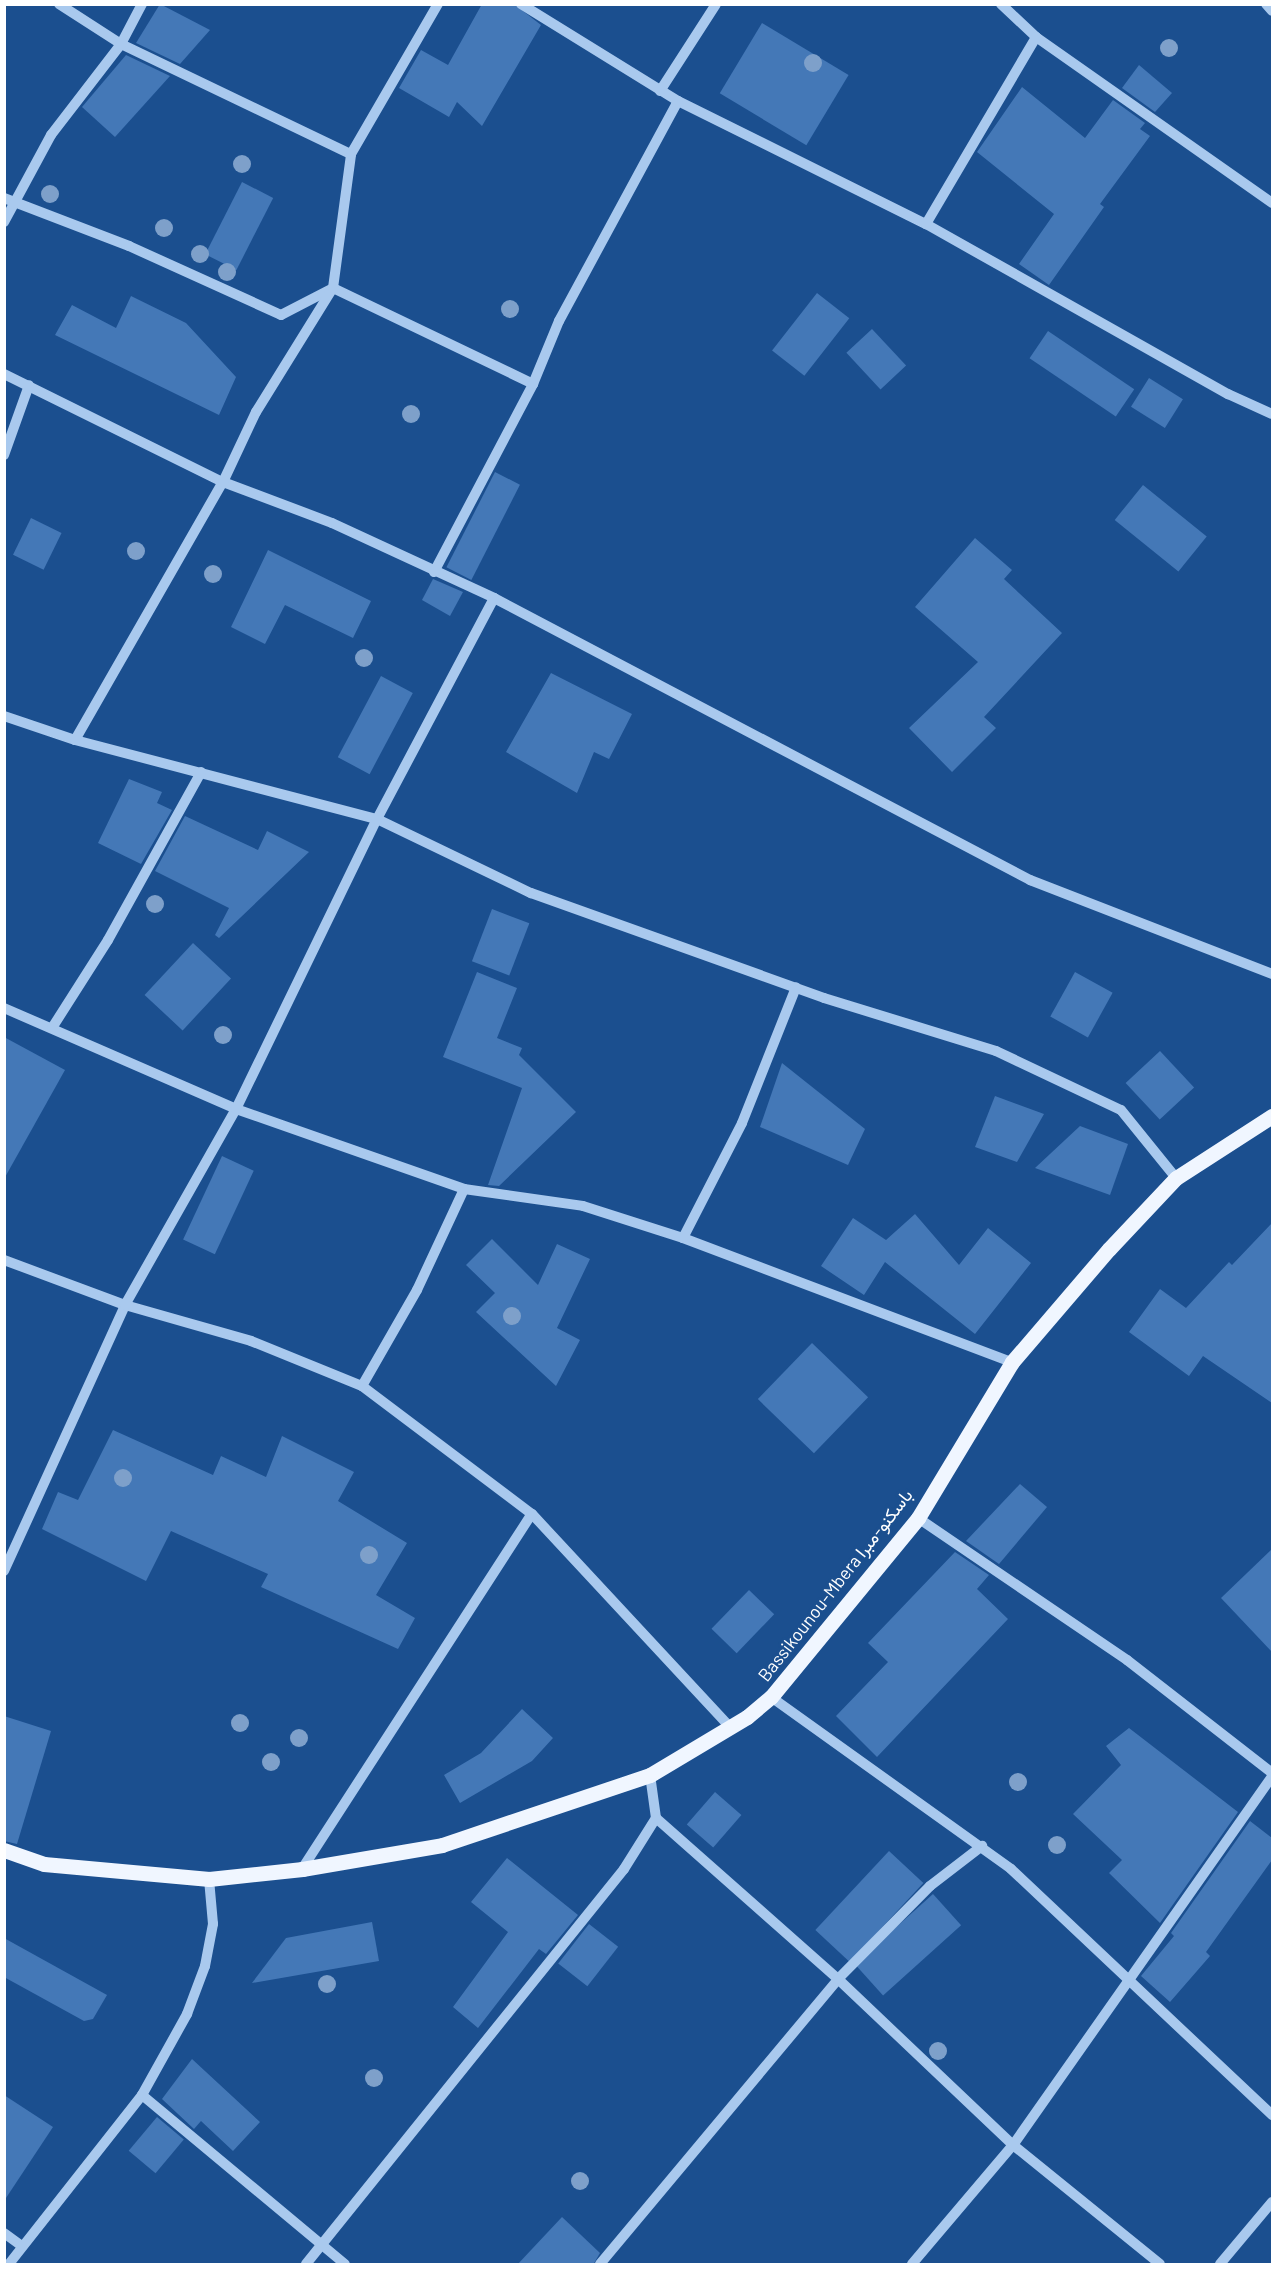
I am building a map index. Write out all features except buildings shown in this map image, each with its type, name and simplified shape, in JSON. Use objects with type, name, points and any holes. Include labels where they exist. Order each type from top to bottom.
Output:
[{"type":"main road","name":"Bassikounou-Mbera باسكنو-مبرا","points":[[4,1850],[44,1864],[209,1879],[302,1869],[442,1845],[650,1776],[730,1726],[771,1697],[918,1518],[1012,1362],[1176,1178],[1272,1116]]},
{"type":"street","points":[[59,4],[121,44],[351,154]]},
{"type":"street","points":[[4,222],[9,201],[51,135],[121,44],[142,4]]},
{"type":"street","points":[[75,740],[223,482],[256,412],[333,288],[351,154],[438,4]]},
{"type":"street","points":[[521,4],[678,101],[926,224],[1228,394],[1272,414]]},
{"type":"street","points":[[660,91],[716,4]]},
{"type":"street","points":[[1001,4],[1036,37],[1272,203]]},
{"type":"street","points":[[1266,4],[1272,11]]},
{"type":"street","points":[[926,224],[1036,37]]},
{"type":"street","points":[[434,572],[533,384],[559,321],[678,101]]},
{"type":"street","points":[[9,201],[129,246],[281,315],[333,288]]},
{"type":"street","points":[[333,288],[533,384]]},
{"type":"street","points":[[4,374],[223,482],[332,523],[494,598],[1030,880],[1272,974]]},
{"type":"street","points":[[4,455],[29,385]]},
{"type":"street","points":[[4,1571],[125,1305],[236,1109],[377,819],[494,598]]},
{"type":"street","points":[[4,716],[75,740],[377,819],[531,893],[796,987],[996,1050],[1121,1110],[1176,1178]]},
{"type":"street","points":[[52,1028],[120,920],[201,772]]},
{"type":"street","points":[[683,1238],[742,1123],[796,987]]},
{"type":"street","points":[[6,1012],[52,1028],[236,1109],[464,1189],[583,1206],[683,1238],[1012,1362]]},
{"type":"street","points":[[362,1386],[417,1290],[464,1189]]},
{"type":"street","points":[[4,1260],[125,1305],[252,1341],[362,1386],[532,1514],[730,1726]]},
{"type":"street","points":[[302,1869],[532,1514]]},
{"type":"street","points":[[912,2265],[1013,2145],[1272,1775],[1127,1660],[918,1518]]},
{"type":"street","points":[[771,1697],[982,1846],[1272,2115]]},
{"type":"street","points":[[650,1776],[656,1818],[837,1979],[1013,2145],[1160,2265]]},
{"type":"street","points":[[306,2265],[432,2103],[624,1869],[656,1818]]},
{"type":"street","points":[[600,2265],[837,1979],[930,1886],[982,1846]]},
{"type":"street","points":[[9,2265],[142,2095],[186,2014],[205,1966],[213,1924],[209,1879]]},
{"type":"street","points":[[142,2095],[345,2265]]},
{"type":"street","points":[[1220,2265],[1272,2202]]},
{"type":"street","points":[[4,2233],[22,2246]]}]
